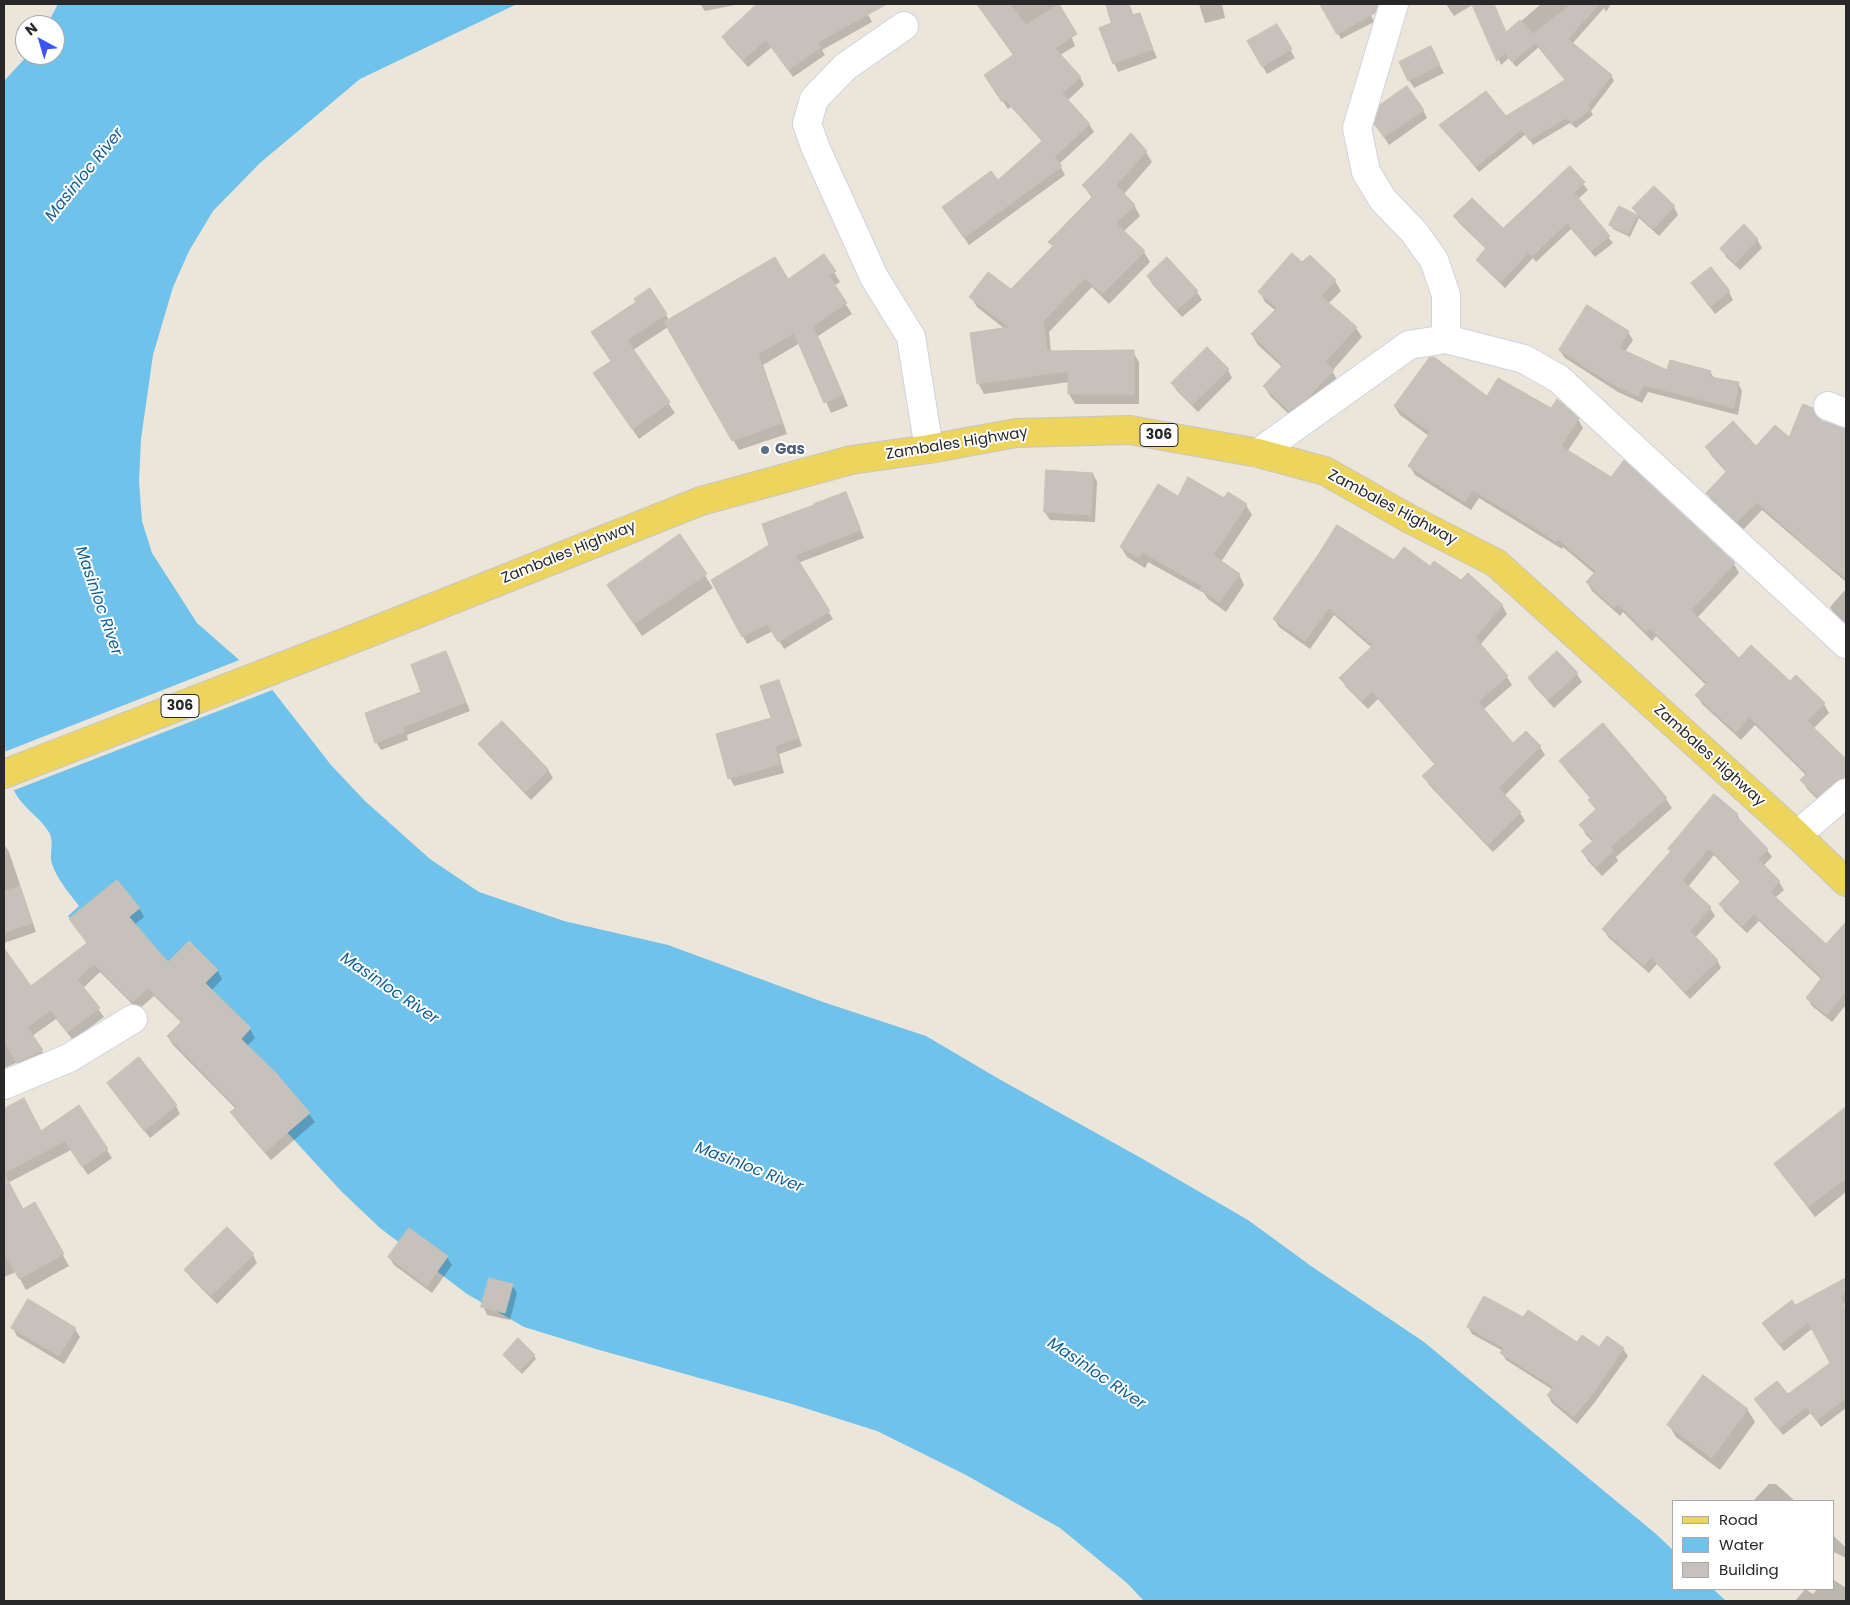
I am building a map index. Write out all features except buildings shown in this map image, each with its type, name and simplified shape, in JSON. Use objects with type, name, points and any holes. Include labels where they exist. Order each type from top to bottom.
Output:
[{"type":"main road","name":"Zambales Highway","points":[[4,774],[356,638],[701,501],[851,460],[929,449],[1016,433],[1130,430],[1258,452],[1325,471],[1408,518],[1496,563],[1797,835],[1846,882]]},
{"type":"street","points":[[1394,4],[1357,128],[1366,172],[1383,200],[1414,232],[1434,260],[1446,295],[1446,339]]},
{"type":"street","points":[[904,26],[844,68],[814,99],[807,124],[816,149],[874,277],[911,337],[929,449]]},
{"type":"street","points":[[1258,452],[1410,345],[1446,339],[1524,359],[1560,380],[1846,644]]},
{"type":"street","points":[[1797,835],[1846,793]]},
{"type":"street","points":[[4,1085],[70,1058],[133,1019]]},
{"type":"water","name":"Masinloc River","points":[[58,4],[517,4],[360,79],[260,163],[213,211],[189,251],[173,287],[153,355],[141,439],[139,481],[142,521],[152,553],[197,623],[270,687],[331,765],[365,801],[430,859],[479,892],[564,921],[668,945],[823,1002],[926,1036],[1141,1158],[1248,1220],[1311,1266],[1424,1342],[1672,1549],[1672,1590],[1714,1590],[1726,1601],[1144,1601],[1127,1583],[1060,1528],[966,1475],[877,1431],[792,1404],[524,1327],[467,1294],[380,1228],[341,1191],[273,1117],[168,993],[83,934],[68,916],[79,906],[54,870],[51,860],[52,842],[50,834],[17,796],[12,786],[5,746],[4,693],[4,81],[19,65],[65,65],[65,15],[52,15]]},
{"type":"pier","points":[[242,659],[275,689],[12,791],[7,778],[4,752]]},
{"type":"place","name":"Gas","points":[[765,450]]}]
